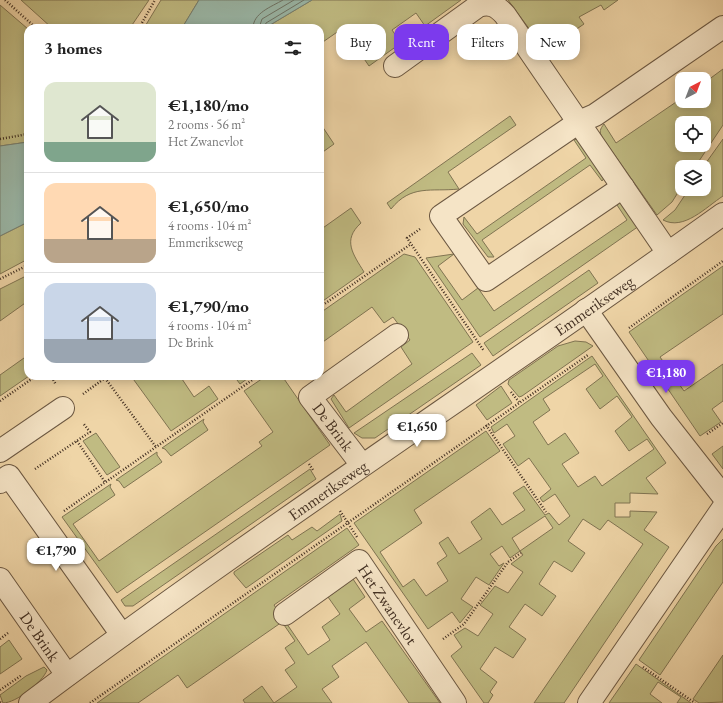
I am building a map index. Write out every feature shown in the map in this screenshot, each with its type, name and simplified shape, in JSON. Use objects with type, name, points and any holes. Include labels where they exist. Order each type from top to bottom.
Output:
[{"type":"street","points":[[395,66],[478,6],[492,4],[505,15],[580,122],[668,253]]},
{"type":"street","points":[[623,187],[486,280],[441,216],[580,122],[595,115],[723,27]]},
{"type":"street","name":"Emmerikseweg","points":[[30,703],[122,635],[362,465],[723,214]]},
{"type":"street","points":[[586,310],[665,422],[723,496]]},
{"type":"street","name":"De Brink","points":[[362,465],[310,397],[397,335]]},
{"type":"street","points":[[0,451],[63,408]]},
{"type":"street","points":[[3,474],[44,525],[122,635]]},
{"type":"street","points":[[589,703],[723,508]]},
{"type":"street","name":"Het Zwanevlot","points":[[285,614],[359,561],[455,703]]},
{"type":"street","name":"De Brink","points":[[0,579],[67,675]]},
{"type":"path","points":[[5,0],[32,24]]},
{"type":"path","points":[[141,24],[155,0]]},
{"type":"path","points":[[0,139],[24,135]]},
{"type":"path","points":[[441,216],[407,238],[497,372],[519,402]]},
{"type":"path","points":[[324,304],[411,244]]},
{"type":"path","points":[[90,703],[486,425],[723,261]]},
{"type":"path","points":[[0,279],[24,266]]},
{"type":"path","points":[[0,401],[30,380]]},
{"type":"path","points":[[63,408],[101,380]]},
{"type":"path","points":[[107,380],[156,447]]},
{"type":"path","points":[[44,525],[252,380]]},
{"type":"path","points":[[486,425],[546,512]]},
{"type":"path","points":[[77,441],[105,482]]},
{"type":"path","points":[[422,654],[464,624],[508,562],[521,553]]},
{"type":"path","points":[[623,652],[696,703]]},
{"type":"shaded area","points":[[21,0],[149,0],[133,24],[48,24]]},
{"type":"shaded area","points":[[161,0],[199,0],[184,24],[146,24]]},
{"type":"shaded area","points":[[312,0],[461,0],[428,24],[424,24],[416,13],[400,24],[394,24],[394,29],[392,30],[394,33],[394,48],[386,54],[386,24],[336,24],[336,33],[324,41],[324,24],[272,24]]},
{"type":"shaded area","points":[[508,0],[618,0],[604,10],[601,5],[579,17],[584,24],[580,27],[580,24],[526,24]]},
{"type":"shaded area","points":[[0,5],[24,26],[24,143],[0,146]]},
{"type":"shaded area","points":[[365,60],[377,60],[369,66]]},
{"type":"shaded area","points":[[723,69],[723,125],[711,143],[711,116],[675,116],[675,152],[705,152],[700,160],[675,160],[676,196],[672,202],[657,215],[600,134],[604,124],[616,143],[675,103],[675,108],[711,108],[711,78]]},
{"type":"shaded area","points":[[510,116],[516,125],[448,172],[459,189],[414,192],[399,201],[391,209],[387,203]]},
{"type":"shaded area","points":[[324,129],[334,144],[324,151]]},
{"type":"shaded area","points":[[577,139],[605,177],[602,181],[590,165],[482,240],[494,257],[488,257],[463,224],[464,217],[477,234],[586,158],[574,140]]},
{"type":"shaded area","points":[[723,139],[723,196],[687,220],[671,223],[663,220],[675,210],[684,196],[711,196],[711,160],[708,160]]},
{"type":"shaded area","points":[[615,202],[621,202],[639,226],[480,337],[426,258],[454,254],[438,266],[462,300],[478,288],[494,311],[627,220]]},
{"type":"shaded area","points":[[351,208],[361,223],[352,235],[351,247],[364,272],[324,300],[324,227]]},
{"type":"shaded area","points":[[24,224],[24,261],[0,274],[0,236]]},
{"type":"shaded area","points":[[404,254],[415,257],[473,342],[349,428],[331,399],[334,395],[346,412],[412,364],[401,347],[410,340],[393,317],[384,323],[372,307],[324,341],[324,310]]},
{"type":"shaded area","points":[[723,266],[723,314],[660,357],[684,391],[723,364],[723,401],[712,409],[721,422],[700,436],[629,332]]},
{"type":"shaded area","points":[[589,270],[598,283],[493,356],[484,343]]},
{"type":"shaded area","points":[[24,277],[24,304],[0,321],[0,289]]},
{"type":"shaded area","points":[[575,341],[586,342],[593,346],[522,396],[519,397],[508,384],[509,380],[558,346]]},
{"type":"shaded area","points":[[472,353],[481,365],[375,438],[362,438],[354,433]]},
{"type":"shaded area","points":[[592,356],[666,463],[646,478],[658,494],[630,493],[630,503],[615,503],[615,517],[630,517],[630,511],[657,512],[644,530],[669,547],[564,703],[534,703],[643,544],[608,520],[600,530],[583,519],[568,541],[585,553],[572,572],[554,561],[539,584],[556,596],[542,616],[525,604],[509,627],[526,639],[513,658],[495,647],[480,669],[497,682],[490,692],[493,695],[488,703],[484,703],[451,656],[462,647],[454,635],[465,628],[478,636],[493,614],[480,605],[495,586],[508,593],[523,572],[511,564],[523,555],[520,551],[510,558],[502,546],[490,554],[499,566],[504,563],[489,585],[476,577],[461,599],[473,607],[460,623],[452,612],[428,629],[354,523],[486,431],[500,451],[414,510],[422,523],[380,552],[403,587],[414,579],[426,596],[448,581],[437,563],[447,556],[439,543],[448,537],[459,554],[482,539],[471,522],[490,508],[502,525],[525,510],[513,493],[524,486],[545,515],[549,513],[559,525],[570,516],[555,494],[543,502],[540,498],[551,489],[529,458],[518,466],[503,444],[515,436],[507,424],[494,433],[491,427]],"holes":[[[595,364],[603,376],[586,389],[600,409],[617,396],[632,417],[615,431],[629,451],[647,439],[654,449],[602,486],[595,476],[578,487],[562,464],[579,453],[565,433],[548,445],[533,422],[550,410],[543,399]],[[545,516],[553,528],[520,551],[512,538]]]},
{"type":"shaded area","points":[[24,358],[24,379],[0,396],[0,375]]},
{"type":"shaded area","points":[[134,380],[183,380],[194,397],[209,386],[218,399],[171,431]]},
{"type":"shaded area","points":[[237,380],[246,380],[240,384]]},
{"type":"shaded area","points":[[260,380],[285,380],[330,445],[117,593],[62,517],[111,484],[110,487],[115,495],[73,524],[99,561],[262,446],[259,442],[273,432],[244,391]]},
{"type":"shaded area","points":[[501,386],[512,403],[487,420],[476,405]]},
{"type":"shaded area","points":[[204,419],[203,422],[208,430],[171,456],[165,449],[162,448]]},
{"type":"shaded area","points":[[96,433],[120,467],[107,475],[83,441]]},
{"type":"shaded area","points":[[723,446],[723,469],[712,454]]},
{"type":"shaded area","points":[[157,452],[157,455],[162,462],[124,488],[119,481],[116,480]]},
{"type":"shaded area","points":[[310,469],[316,479],[133,606],[125,606],[121,600]]},
{"type":"shaded area","points":[[340,514],[342,521],[246,588],[234,574],[234,572],[288,535],[292,540],[312,527],[317,531]]},
{"type":"shaded area","points":[[347,528],[359,545],[274,605],[308,655],[330,640],[322,627],[340,614],[328,597],[353,579],[365,597],[349,609],[366,632],[382,621],[440,703],[409,703],[366,642],[332,666],[339,677],[322,689],[332,703],[274,703],[297,687],[285,670],[295,663],[285,648],[295,641],[282,622],[187,688],[178,675],[138,703],[97,703]]},
{"type":"shaded area","points":[[723,539],[723,582],[660,675],[639,660],[716,546]]},
{"type":"shaded area","points":[[9,640],[22,659],[0,674],[0,647]]},
{"type":"shaded area","points":[[723,655],[723,702],[699,703],[693,699]]},
{"type":"shaded area","points":[[636,664],[691,703],[677,703],[681,697],[658,682],[650,694],[662,703],[609,703]]},
{"type":"shaded area","points":[[44,667],[47,670],[35,686],[15,700],[3,703],[0,695],[26,676]]},
{"type":"shaded area","points":[[262,686],[274,703],[245,703],[243,700]]},
{"type":"water","points":[[199,0],[312,0],[272,24],[184,24]]},
{"type":"water","points":[[24,143],[24,224],[0,236],[0,146]]}]
